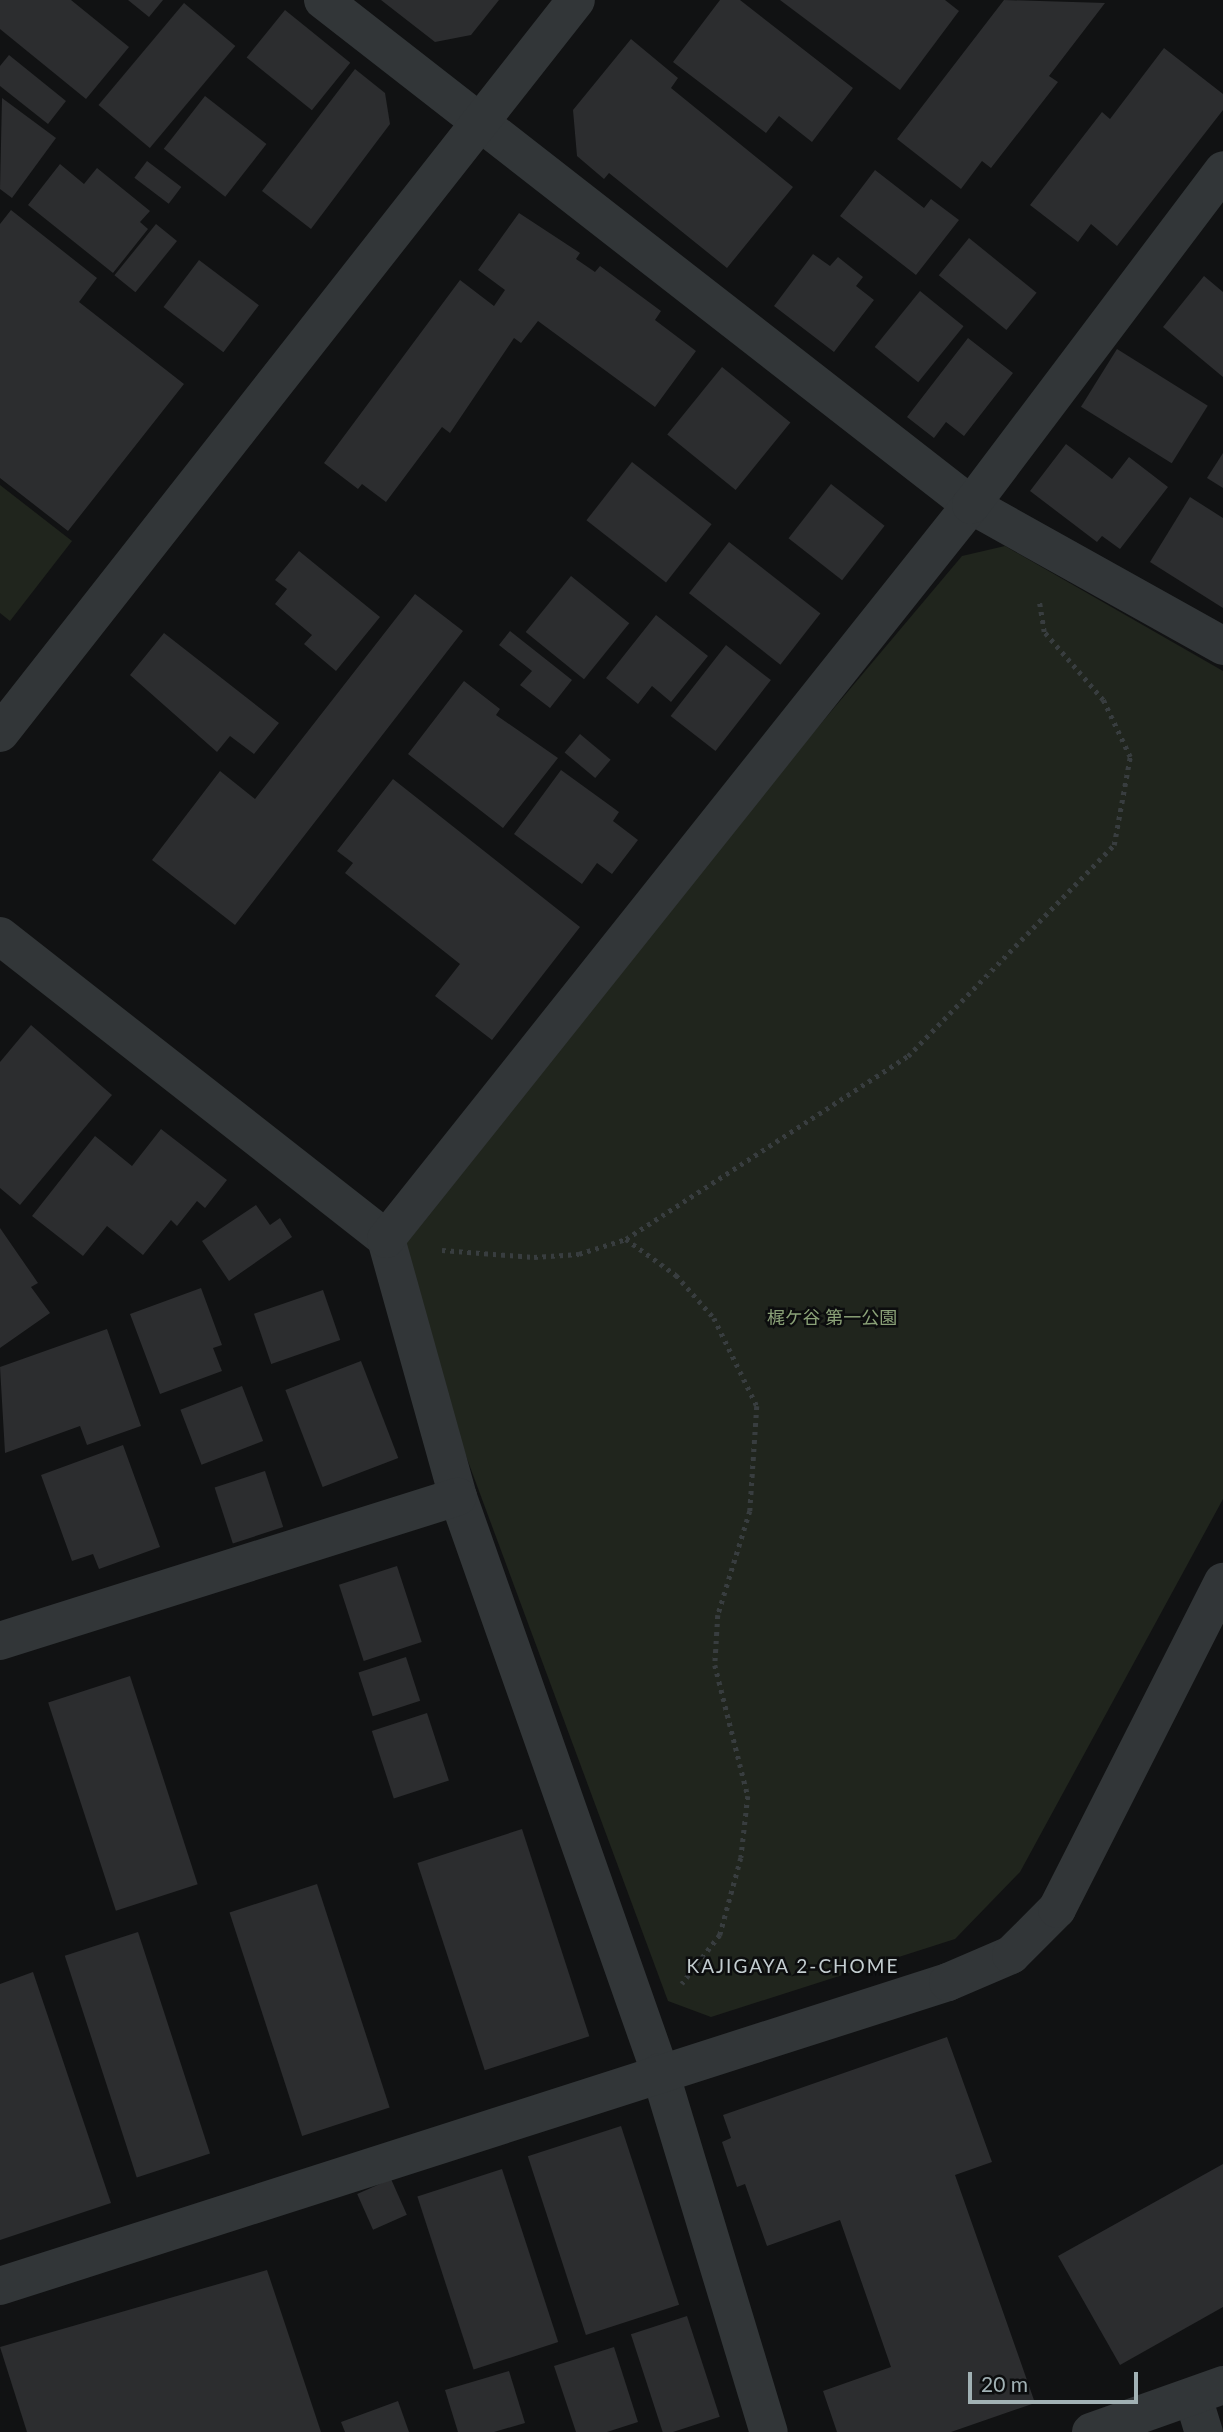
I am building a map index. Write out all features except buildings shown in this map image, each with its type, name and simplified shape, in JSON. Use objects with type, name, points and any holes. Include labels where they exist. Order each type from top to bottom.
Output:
[{"type":"street","points":[[323,0],[971,505],[1055,556],[1223,646]]},
{"type":"street","points":[[0,733],[576,0]]},
{"type":"street","points":[[386,1240],[971,505],[1223,170]]},
{"type":"street","points":[[0,936],[386,1240],[458,1497],[660,2072],[769,2432]]},
{"type":"street","points":[[0,1642],[458,1497]]},
{"type":"street","points":[[0,2286],[660,2072],[948,1982],[1011,1955],[1057,1909],[1223,1583]]},
{"type":"street","points":[[1091,2432],[1207,2405]]},
{"type":"path","points":[[386,1240],[468,1255],[534,1257],[579,1254],[626,1239],[908,1056],[1114,845],[1130,757],[1103,700],[1044,632],[1039,602],[1055,556]]},
{"type":"path","points":[[626,1239],[676,1275],[714,1318],[757,1406],[750,1511],[718,1615],[715,1665],[748,1796],[741,1858],[720,1935],[677,1990]]},
{"type":"green space","points":[[0,485],[72,541],[10,621],[0,613]]},
{"type":"green space","name":"梶ケ谷 第一公園","points":[[1005,546],[1223,671],[1223,1499],[1020,1872],[955,1939],[711,2017],[668,2001],[386,1240],[962,556]]},
{"type":"district","name":"KAJIGAYA 2-CHOME","points":[[793,1966]]}]
